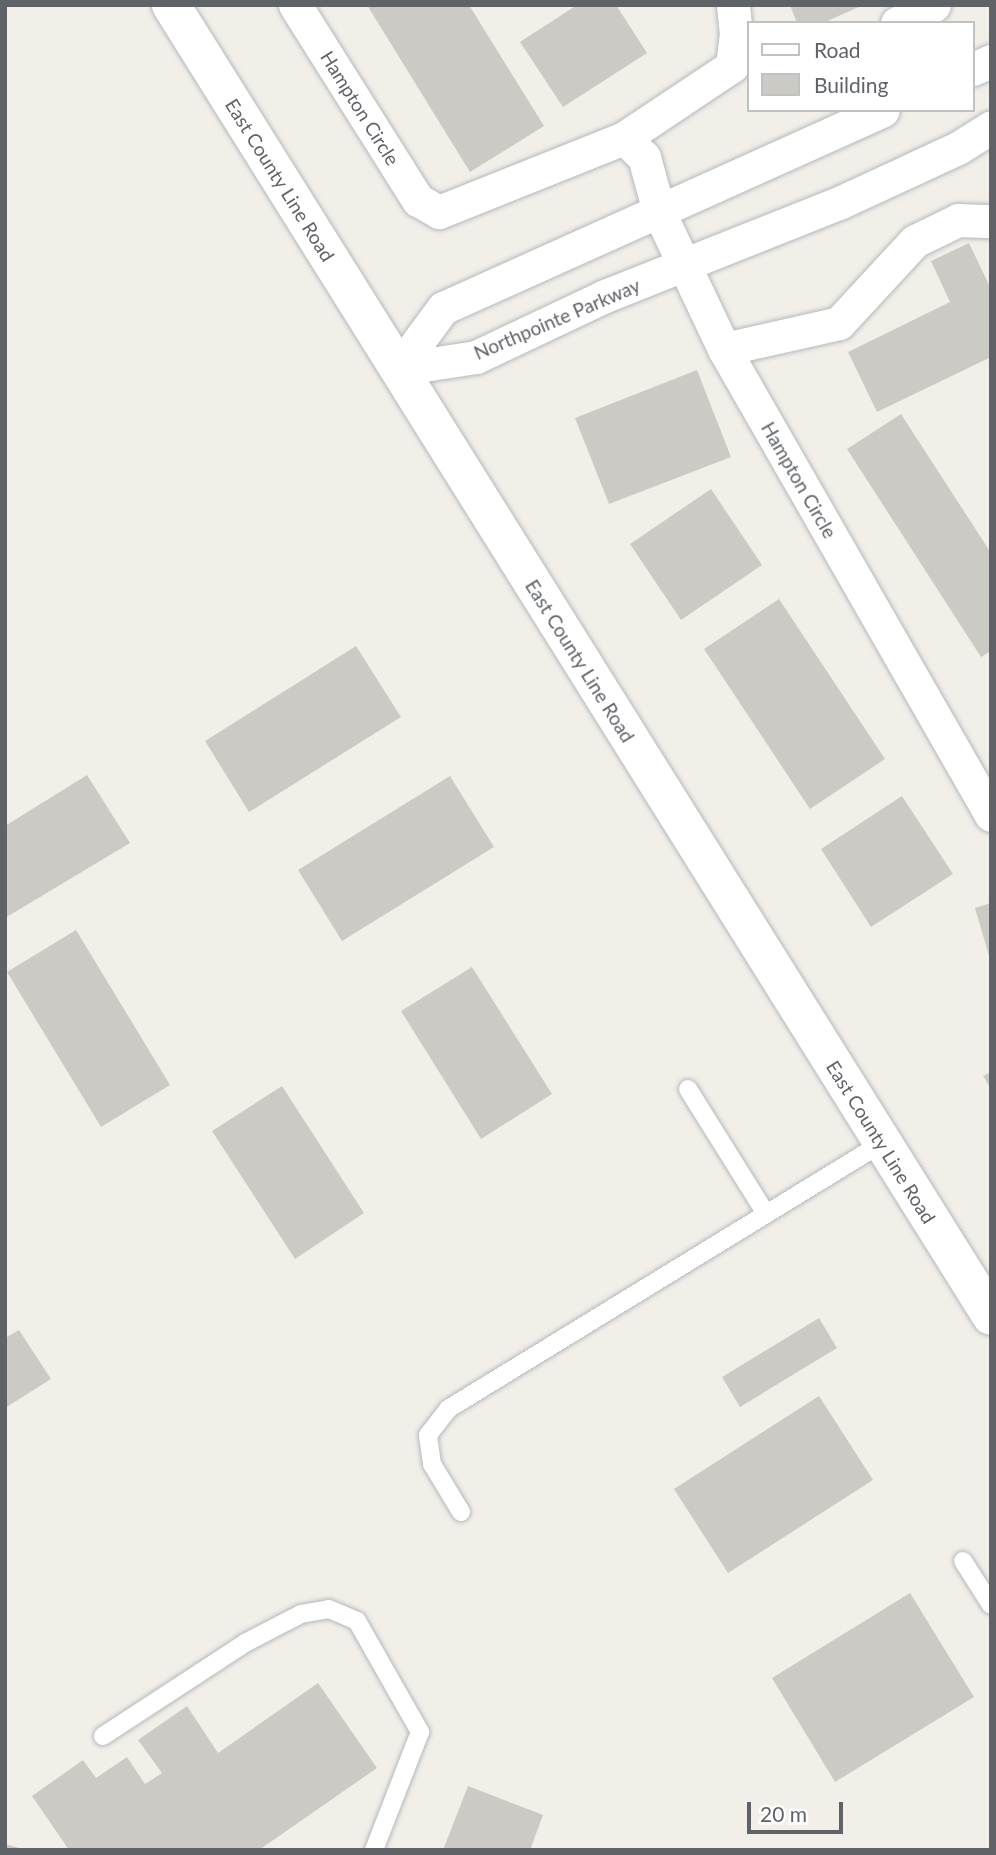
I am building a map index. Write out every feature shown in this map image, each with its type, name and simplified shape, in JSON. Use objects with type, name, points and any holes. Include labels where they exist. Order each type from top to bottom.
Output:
[{"type":"main road","name":"East County Line Road","points":[[171,5],[991,1316]]},
{"type":"street","name":"Hampton Circle","points":[[295,5],[418,201],[439,212],[624,138],[732,66],[742,52],[733,5]]},
{"type":"street","points":[[901,21],[934,5]]},
{"type":"street","points":[[975,68],[991,61]]},
{"type":"street","points":[[398,369],[443,308],[879,112]]},
{"type":"street","name":"Northpointe Parkway","points":[[398,369],[476,357],[606,296],[851,198],[958,148],[991,127]]},
{"type":"street","name":"Hampton Circle","points":[[624,138],[644,157],[659,212],[688,265],[724,349],[991,816]]},
{"type":"street","points":[[724,349],[839,323],[915,241],[958,220],[991,221]]},
{"type":"lane","points":[[688,1089],[765,1214]]},
{"type":"lane","points":[[461,1512],[432,1464],[428,1435],[448,1409],[882,1143]]},
{"type":"lane","points":[[963,1561],[991,1605]]},
{"type":"lane","points":[[103,1736],[245,1643],[302,1614],[329,1609],[357,1621],[420,1732],[374,1850]]},
{"type":"building","points":[[367,5],[469,5],[544,126],[470,172]]},
{"type":"building","points":[[577,5],[616,5],[647,53],[563,107],[520,42]]},
{"type":"building","points":[[790,5],[863,5],[827,21],[796,21]]},
{"type":"building","points":[[969,243],[991,289],[991,357],[877,412],[848,352],[950,302],[931,261]]},
{"type":"building","points":[[697,370],[731,457],[609,504],[575,418]]},
{"type":"building","points":[[901,414],[991,553],[991,651],[981,657],[847,449]]},
{"type":"building","points":[[711,489],[762,565],[681,620],[630,544]]},
{"type":"building","points":[[779,599],[885,759],[810,809],[704,649]]},
{"type":"building","points":[[356,646],[401,717],[249,812],[205,741]]},
{"type":"building","points":[[87,775],[130,843],[5,918],[5,826]]},
{"type":"building","points":[[450,776],[494,847],[342,941],[298,870]]},
{"type":"building","points":[[902,796],[953,874],[871,927],[821,849]]},
{"type":"building","points":[[991,903],[991,959],[990,959],[975,908]]},
{"type":"building","points":[[76,930],[170,1085],[101,1127],[7,972]]},
{"type":"building","points":[[472,967],[552,1094],[481,1139],[401,1011]]},
{"type":"building","points":[[991,1072],[991,1089],[983,1076]]},
{"type":"building","points":[[282,1086],[364,1213],[295,1259],[212,1131]]},
{"type":"building","points":[[819,1318],[837,1348],[740,1407],[722,1377]]},
{"type":"building","points":[[19,1330],[51,1379],[5,1408],[5,1338]]},
{"type":"building","points":[[819,1396],[873,1480],[728,1573],[674,1489]]},
{"type":"building","points":[[910,1593],[974,1697],[835,1782],[772,1678]]},
{"type":"building","points":[[318,1683],[377,1768],[259,1850],[69,1850],[32,1796],[83,1760],[96,1778],[127,1757],[145,1784],[162,1773],[138,1740],[187,1706],[218,1753]]},
{"type":"building","points":[[468,1786],[543,1815],[530,1850],[443,1850]]},
{"type":"building","points":[[5,1844],[23,1849],[23,1850],[5,1850]]}]
